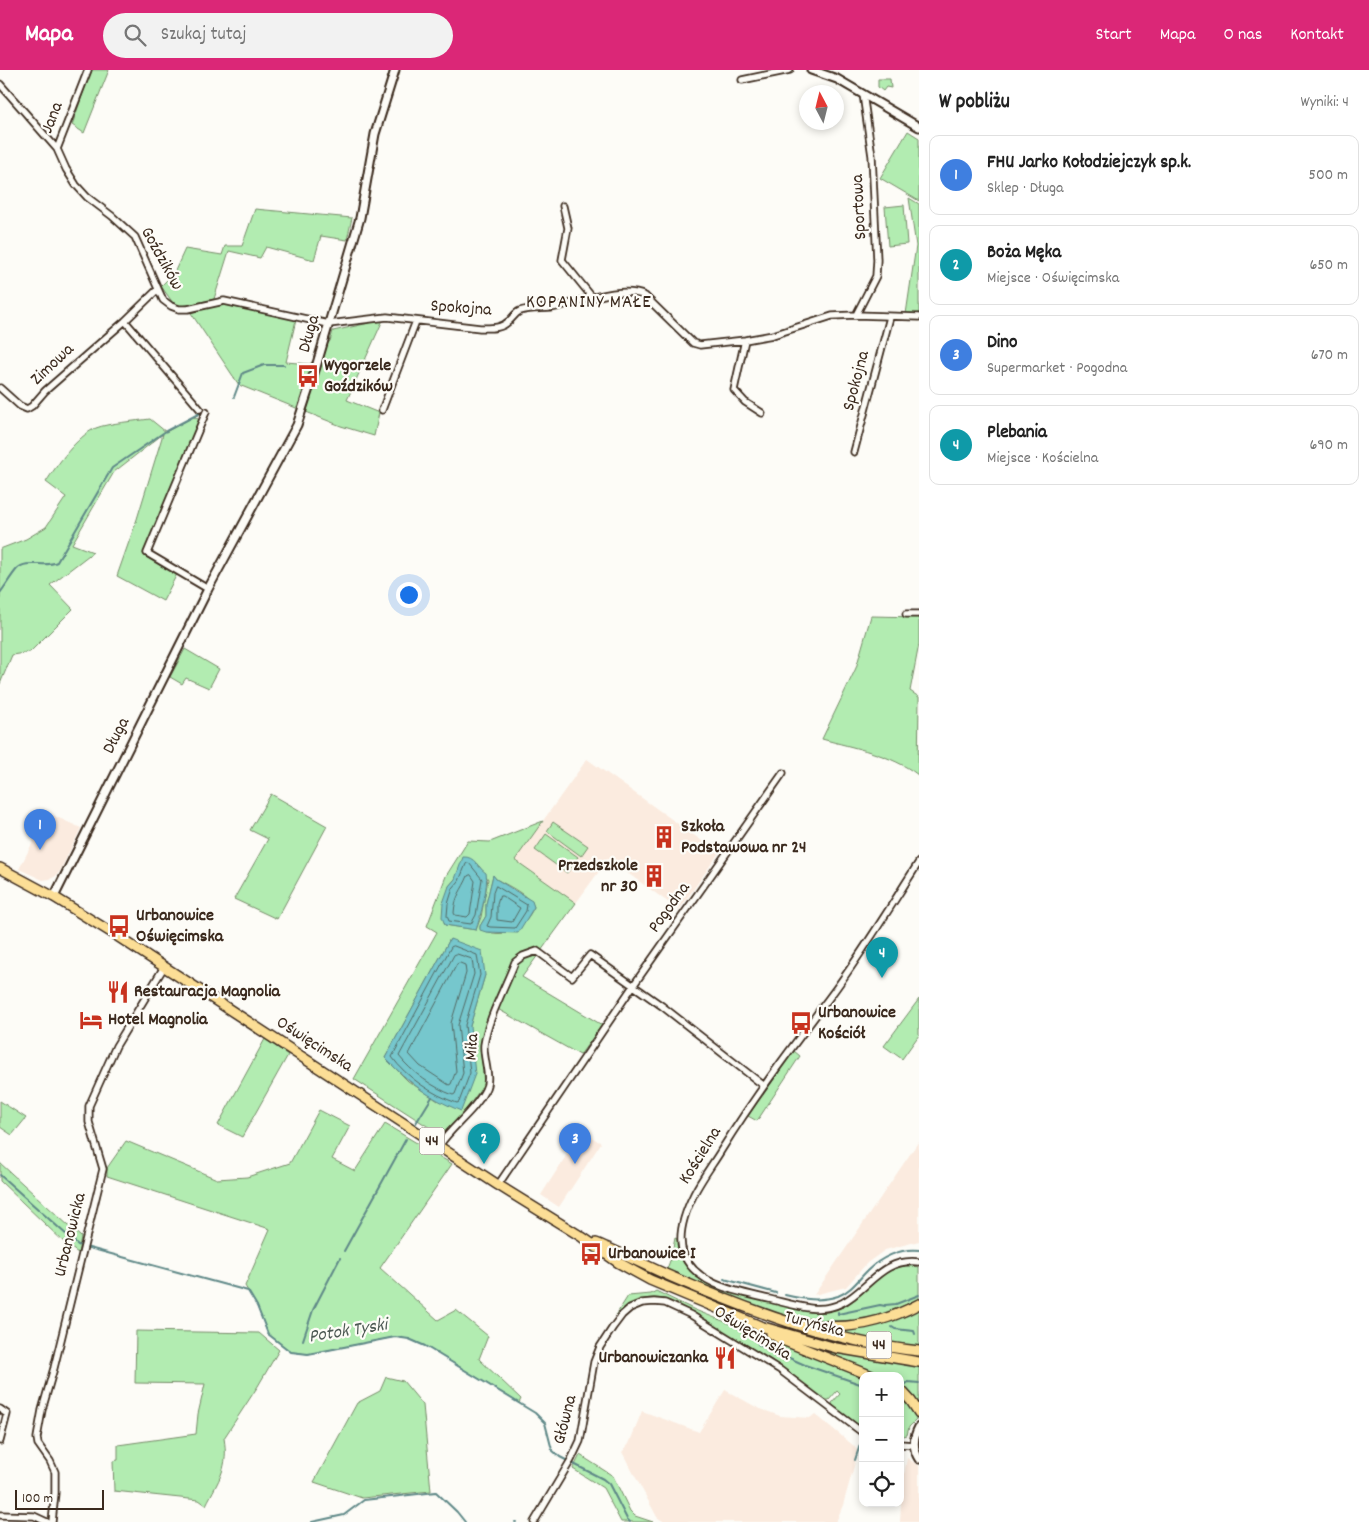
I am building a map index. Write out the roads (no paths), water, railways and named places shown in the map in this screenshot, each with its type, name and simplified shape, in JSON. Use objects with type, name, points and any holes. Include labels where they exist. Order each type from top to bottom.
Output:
[{"type":"highway","name":"Oświęcimska","points":[[0,868],[114,934],[612,1258],[650,1280],[760,1326]]},
{"type":"highway","name":"Oświęcimska","points":[[582,1237],[735,1304],[776,1318]]},
{"type":"highway","points":[[776,1318],[818,1325],[850,1325],[884,1319],[919,1304]]},
{"type":"highway","name":"Turyńska","points":[[776,1318],[840,1338],[919,1351]]},
{"type":"highway","points":[[760,1326],[780,1339],[862,1372]]},
{"type":"highway","name":"Turyńska","points":[[760,1326],[836,1348],[919,1362]]},
{"type":"highway","points":[[904,1393],[912,1401],[919,1413]]},
{"type":"street","name":"Jana","points":[[57,149],[88,70]]},
{"type":"street","name":"Długa","points":[[54,898],[208,589],[297,425],[307,399],[360,218],[375,134],[394,70]]},
{"type":"street","points":[[742,80],[790,70]]},
{"type":"street","points":[[811,70],[837,79],[919,127]]},
{"type":"street","name":"Goździków","points":[[0,84],[57,149],[76,185],[87,197],[135,237],[158,290],[170,306],[188,309],[224,301],[329,324]]},
{"type":"street","name":"Sportowa","points":[[856,315],[876,276],[877,260],[872,156],[863,94]]},
{"type":"street","points":[[563,206],[568,228],[562,260],[592,297]]},
{"type":"street","name":"Zimowa","points":[[0,388],[20,406],[27,408],[32,406],[45,391],[158,290]]},
{"type":"street","name":"Spokojna","points":[[329,324],[388,317],[480,328],[495,328],[508,322],[517,312],[550,308],[592,297],[638,293],[645,296],[693,343],[700,345],[745,340],[792,330],[832,316],[856,315],[919,318]]},
{"type":"street","name":"Spokojna","points":[[854,452],[890,317]]},
{"type":"street","name":"Spokojna","points":[[382,410],[416,320]]},
{"type":"street","points":[[125,321],[200,409]]},
{"type":"street","points":[[745,340],[734,390],[745,402],[762,413]]},
{"type":"street","points":[[206,412],[147,553],[208,589]]},
{"type":"street","points":[[906,614],[919,614]]},
{"type":"street","name":"Pogodna","points":[[498,1185],[633,986],[783,774]]},
{"type":"street","name":"Kościelna","points":[[919,862],[849,970],[763,1085],[694,1194],[686,1211],[680,1241],[684,1256],[702,1276],[730,1289],[803,1307],[819,1309],[837,1306],[851,1299],[878,1274],[890,1266],[903,1262],[919,1262]]},
{"type":"street","name":"Miła","points":[[439,1146],[448,1133],[477,1103],[485,1090],[487,1077],[484,1046],[488,1028],[515,962],[523,956],[537,951],[572,977],[590,955],[633,986]]},
{"type":"street","name":"Urbanowicka","points":[[52,1522],[56,1493],[55,1472],[50,1460],[38,1444],[37,1438],[42,1410],[103,1169],[89,1122],[89,1106],[116,1046],[164,967]]},
{"type":"street","points":[[633,986],[763,1085]]},
{"type":"street","name":"Oświęcimska","points":[[616,1322],[630,1308],[642,1303],[658,1302],[675,1306],[776,1367],[859,1429]]},
{"type":"street","name":"Główna","points":[[534,1522],[574,1454],[580,1440],[594,1362],[600,1347],[616,1322]]},
{"type":"street","points":[[0,1409],[7,1414],[0,1442]]},
{"type":"street","points":[[919,1428],[915,1436],[914,1445],[919,1459]]},
{"type":"street","points":[[904,1444],[914,1445]]},
{"type":"street","points":[[0,1516],[34,1516],[47,1522]]},
{"type":"water","points":[[463,857],[471,858],[486,873],[487,878],[482,910],[476,930],[445,925],[442,917],[443,903]]},
{"type":"water","points":[[493,875],[496,879],[532,901],[534,907],[518,933],[486,932],[480,930],[480,926],[486,916],[486,904]]},
{"type":"water","points":[[450,939],[482,951],[485,975],[470,1026],[475,1074],[461,1111],[420,1089],[385,1058]]},
{"type":"waterway","points":[[234,397],[243,373],[264,365],[284,365]]},
{"type":"waterway","points":[[0,593],[21,566],[57,562],[112,468],[166,431],[202,412]]},
{"type":"waterway","points":[[416,1123],[432,1097]]},
{"type":"waterway","points":[[344,1251],[406,1139]]},
{"type":"waterway","name":"Potok Tyski","points":[[0,1175],[78,1245],[248,1291],[257,1306],[268,1334],[291,1352],[308,1354],[395,1337],[409,1339],[425,1346],[535,1413],[545,1423],[552,1450],[560,1457],[609,1484],[630,1522]]},
{"type":"waterway","points":[[785,1295],[805,1299],[838,1296],[851,1288],[872,1266],[884,1258],[898,1252],[919,1250]]},
{"type":"waterway","points":[[303,1340],[313,1310],[340,1258]]},
{"type":"waterway","points":[[724,1279],[776,1293]]},
{"type":"waterway","points":[[885,1305],[896,1304],[919,1295]]},
{"type":"waterway","points":[[838,1312],[838,1314],[880,1305],[885,1306]]},
{"type":"waterway","points":[[892,1327],[914,1331],[915,1334]]},
{"type":"waterway","points":[[758,1344],[805,1365],[859,1384]]},
{"type":"waterway","points":[[906,1384],[908,1382],[919,1383]]},
{"type":"waterway","points":[[855,1460],[859,1448]]},
{"type":"waterway","points":[[312,1522],[344,1515],[364,1500],[436,1492],[465,1522]]},
{"type":"place","name":"Wygorzele Goździków","points":[[308,376]]},
{"type":"place","name":"Szkoła Podstawowa nr 24","points":[[664,837]]},
{"type":"place","name":"FHU Jarko Kołodziejczyk sp.k.","points":[[40,850]]},
{"type":"place","name":"Przedszkole nr 30","points":[[654,876]]},
{"type":"place","name":"Urbanowice Oświęcimska","points":[[119,926]]},
{"type":"place","name":"Plebania","points":[[882,978]]},
{"type":"place","name":"Restauracja Magnolia","points":[[118,992]]},
{"type":"place","name":"Hotel Magnolia","points":[[91,1020]]},
{"type":"place","name":"Urbanowice Kościół","points":[[801,1023]]},
{"type":"place","name":"Boża Męka","points":[[484,1164]]},
{"type":"place","name":"Dino","points":[[575,1164]]},
{"type":"place","name":"Urbanowice I","points":[[591,1254]]},
{"type":"place","name":"Urbanowiczanka","points":[[725,1358]]},
{"type":"district","name":"KOPANINY MAŁE","points":[[589,303]]}]
